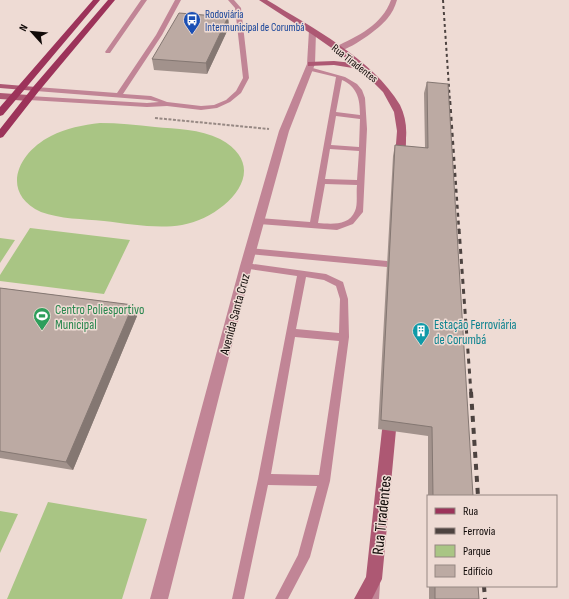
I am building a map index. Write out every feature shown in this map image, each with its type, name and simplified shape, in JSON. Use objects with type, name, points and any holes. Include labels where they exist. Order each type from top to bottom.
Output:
[{"type":"main road","points":[[0,113],[97,0]]},
{"type":"main road","points":[[0,135],[36,89],[112,0]]},
{"type":"street","name":"Rua Tiradentes","points":[[262,0],[338,49],[381,84],[396,106],[403,132],[400,157]]},
{"type":"street","points":[[310,66],[369,32],[384,19],[394,0]]},
{"type":"street","name":"Avenida Santa Cruz","points":[[159,599],[258,221],[284,131],[310,66],[312,32]]},
{"type":"street","points":[[310,66],[330,62],[346,64],[363,69]]},
{"type":"street","points":[[0,86],[36,89]]},
{"type":"street","points":[[0,96],[29,98]]},
{"type":"street","name":"Rua Tiradentes","points":[[374,579],[389,430]]},
{"type":"street","points":[[363,599],[374,579]]},
{"type":"lane","points":[[108,52],[144,0]]},
{"type":"lane","points":[[120,95],[159,35],[178,0]]},
{"type":"lane","points":[[29,98],[147,105],[167,104],[202,108],[215,107],[228,101],[240,92],[246,78],[238,8],[231,0]]},
{"type":"lane","points":[[258,221],[314,224],[337,227],[350,222],[359,212],[364,117],[360,91],[350,82],[310,66]]},
{"type":"lane","points":[[314,224],[339,77]]},
{"type":"lane","points":[[36,89],[151,98],[167,104]]},
{"type":"lane","points":[[332,114],[364,117]]},
{"type":"lane","points":[[327,147],[362,149]]},
{"type":"lane","points":[[321,181],[360,183]]},
{"type":"lane","points":[[250,251],[387,264]]},
{"type":"lane","points":[[246,266],[326,277],[340,284],[344,299],[344,337],[324,481],[304,557],[281,599]]},
{"type":"lane","points":[[238,599],[264,479],[302,273]]},
{"type":"lane","points":[[292,333],[344,337]]},
{"type":"lane","points":[[264,479],[324,481]]},
{"type":"lane","name":"Rua Tiradentes","points":[[374,579],[374,599]]},
{"type":"green space","points":[[100,123],[128,124],[196,131],[220,139],[236,151],[243,164],[243,178],[237,191],[227,203],[198,221],[182,225],[133,225],[64,217],[41,212],[28,204],[20,194],[17,184],[18,173],[29,152],[39,143],[57,133],[75,127]]},
{"type":"green space","points":[[30,228],[130,240],[104,294],[0,281],[0,275]]},
{"type":"green space","points":[[0,238],[15,240],[0,263]]},
{"type":"green space","points":[[48,502],[147,519],[122,599],[7,599]]},
{"type":"green space","points":[[0,511],[18,514],[0,553]]},
{"type":"building","points":[[179,13],[228,17],[206,63],[152,59]]},
{"type":"building","name":"Estação Ferroviária de Corumbá","points":[[427,82],[448,84],[473,495],[433,495],[432,427],[381,420],[395,145],[428,148]]},
{"type":"building","points":[[0,288],[133,305],[66,462],[0,451]]},
{"type":"building","points":[[435,587],[478,587],[479,599],[435,599]]},
{"type":"railway","points":[[443,0],[450,102]]},
{"type":"railway","points":[[450,101],[459,230]]},
{"type":"railway","points":[[459,229],[471,393]]},
{"type":"railway","points":[[471,392],[478,495]]},
{"type":"railway","points":[[484,587],[485,599]]},
{"type":"place","name":"Rodoviária Intermunicipal de Corumbá","points":[[192,35]]},
{"type":"place","name":"Centro Poliesportivo Municipal","points":[[42,331]]},
{"type":"place","name":"Estação Ferroviária de Corumbá","points":[[421,346]]}]
